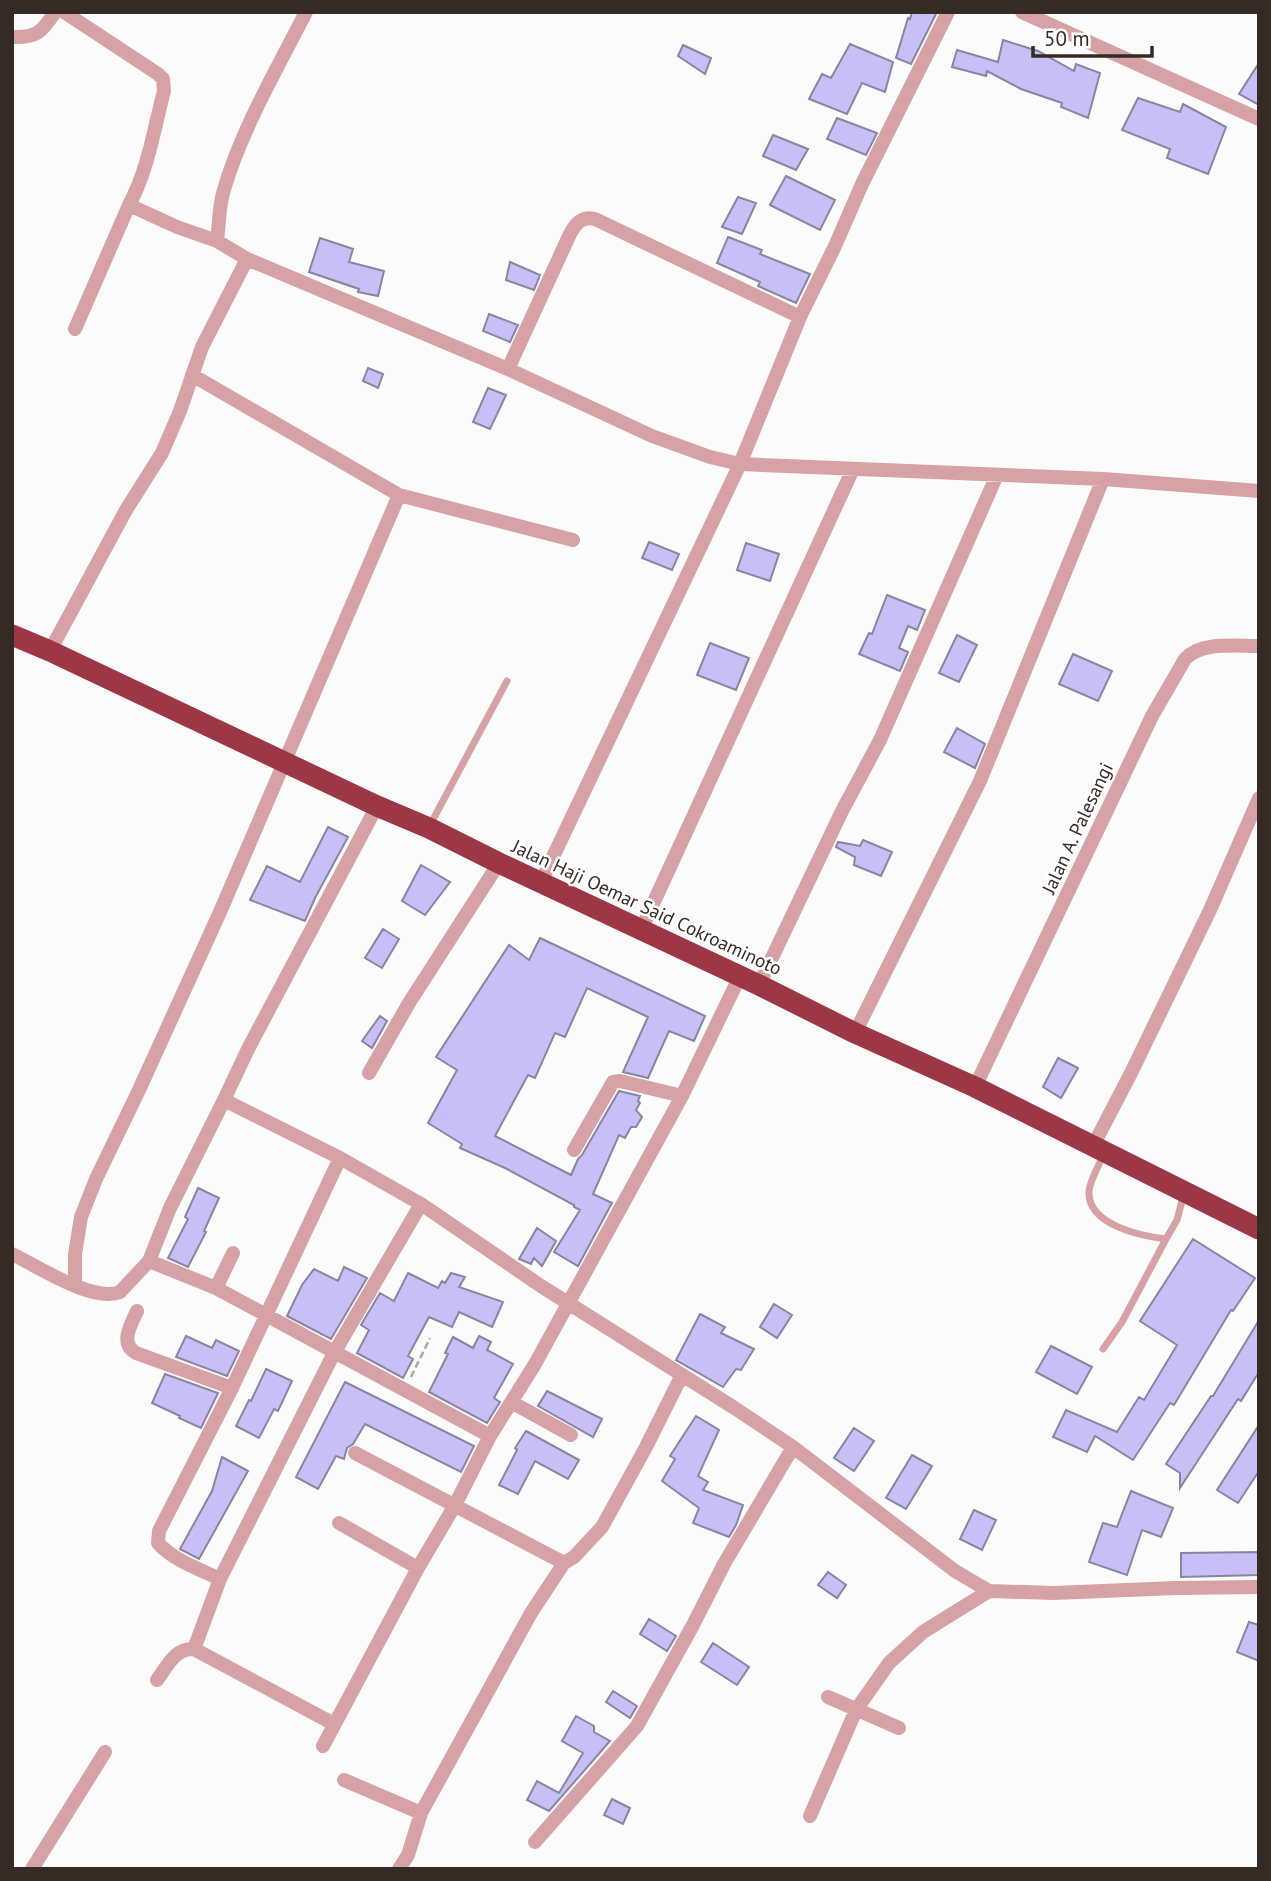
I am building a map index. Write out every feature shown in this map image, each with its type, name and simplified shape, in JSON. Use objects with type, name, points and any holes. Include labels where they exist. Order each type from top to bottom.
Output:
[{"type":"highway","name":"Jalan Haji Oemar Said Cokroaminoto","points":[[12,635],[429,828],[855,1033],[975,1087],[1259,1229]]},
{"type":"street","points":[[12,37],[38,34],[55,12]]},
{"type":"street","points":[[64,12],[158,74],[163,79],[164,91],[140,186],[75,328]]},
{"type":"street","points":[[217,241],[222,194],[234,163],[261,99],[306,12]]},
{"type":"street","points":[[541,882],[740,464],[800,317],[862,184],[948,12]]},
{"type":"street","points":[[1023,12],[1259,119]]},
{"type":"street","points":[[129,205],[177,227],[217,241],[247,259],[508,369],[652,436],[710,457],[740,464],[1103,480],[1259,491]]},
{"type":"street","points":[[508,369],[570,234],[578,222],[585,218],[595,219],[800,317]]},
{"type":"street","points":[[50,651],[127,510],[162,453],[202,348],[247,259]]},
{"type":"street","points":[[192,375],[399,495],[573,540]]},
{"type":"street","points":[[641,930],[853,469]]},
{"type":"street","points":[[323,1746],[490,1436],[535,1364],[880,740],[997,475]]},
{"type":"street","points":[[855,1033],[980,781],[1103,480]]},
{"type":"street","points":[[75,1285],[75,1254],[81,1217],[96,1179],[220,912],[399,495]]},
{"type":"street","name":"Jalan A. Palesangi","points":[[975,1087],[1152,716],[1185,659],[1198,649],[1259,646]]},
{"type":"street","points":[[1099,1148],[1131,1073],[1254,820],[1259,798]]},
{"type":"street","points":[[12,1254],[75,1285],[96,1293],[114,1295],[149,1261],[170,1208],[248,1049],[377,806]]},
{"type":"street","points":[[369,1073],[409,1003],[499,863]]},
{"type":"street","points":[[574,1150],[613,1082],[620,1081],[682,1096]]},
{"type":"street","points":[[224,1100],[340,1158],[421,1204],[567,1303],[793,1447],[955,1571],[989,1591],[1055,1593],[1259,1587]]},
{"type":"street","points":[[219,1579],[163,1548],[158,1543],[159,1531],[232,1388],[340,1158]]},
{"type":"street","points":[[194,1649],[219,1579],[334,1353],[421,1204]]},
{"type":"street","points":[[216,1288],[233,1253]]},
{"type":"street","points":[[149,1261],[216,1288],[490,1436]]},
{"type":"street","points":[[137,1311],[128,1333],[129,1349],[232,1388]]},
{"type":"street","points":[[399,1869],[408,1855],[421,1813],[531,1613],[564,1563],[574,1557],[602,1527],[682,1375]]},
{"type":"street","points":[[511,1402],[571,1435]]},
{"type":"street","points":[[535,1842],[637,1726],[724,1564],[793,1447]]},
{"type":"street","points":[[355,1453],[564,1563]]},
{"type":"street","points":[[339,1523],[418,1568]]},
{"type":"street","points":[[810,1816],[856,1710],[889,1663],[923,1632],[989,1591]]},
{"type":"street","points":[[157,1679],[177,1652],[186,1648],[194,1649],[334,1724]]},
{"type":"street","points":[[828,1697],[899,1728]]},
{"type":"street","points":[[32,1869],[105,1752]]},
{"type":"street","points":[[344,1780],[421,1813]]},
{"type":"lane","points":[[429,828],[507,681]]},
{"type":"lane","points":[[1099,1148],[1089,1189],[1090,1203],[1104,1220],[1125,1230],[1166,1239]]},
{"type":"lane","points":[[1103,1349],[1122,1322],[1177,1220],[1185,1192]]},
{"type":"path","points":[[404,1389],[430,1338]]},
{"type":"building","points":[[912,12],[937,12],[911,64],[896,58]]},
{"type":"building","points":[[1003,40],[1038,51],[1074,71],[1076,64],[1100,73],[1088,118],[1061,107],[1062,103],[1021,89],[987,71],[986,76],[952,67],[957,50],[998,62]]},
{"type":"building","points":[[850,44],[893,62],[885,92],[862,83],[847,114],[809,99],[822,74],[831,78]]},
{"type":"building","points":[[683,45],[711,58],[705,74],[678,56]]},
{"type":"building","points":[[1259,63],[1259,105],[1239,94]]},
{"type":"building","points":[[1138,98],[1180,112],[1183,104],[1226,127],[1208,174],[1167,158],[1170,149],[1122,130]]},
{"type":"building","points":[[837,118],[877,133],[866,155],[827,139]]},
{"type":"building","points":[[773,135],[808,149],[796,170],[763,156]]},
{"type":"building","points":[[786,176],[835,200],[820,230],[770,205]]},
{"type":"building","points":[[738,197],[756,203],[742,234],[722,227]]},
{"type":"building","points":[[728,237],[762,250],[760,254],[810,274],[796,303],[758,286],[760,282],[717,263]]},
{"type":"building","points":[[320,238],[353,249],[349,262],[384,271],[378,296],[358,292],[359,289],[309,272]]},
{"type":"building","points":[[510,262],[540,275],[534,290],[506,280]]},
{"type":"building","points":[[489,314],[518,325],[510,342],[483,331]]},
{"type":"building","points":[[368,368],[383,374],[378,388],[363,381]]},
{"type":"building","points":[[488,388],[506,395],[490,429],[473,422]]},
{"type":"building","points":[[649,542],[679,554],[672,570],[642,558]]},
{"type":"building","points":[[746,543],[779,554],[770,581],[737,570]]},
{"type":"building","points":[[887,595],[925,610],[917,630],[908,626],[899,648],[908,652],[900,671],[859,654],[869,633],[872,634]]},
{"type":"building","points":[[957,635],[977,645],[959,682],[939,673]]},
{"type":"building","points":[[710,643],[749,658],[736,690],[697,675]]},
{"type":"building","points":[[1073,654],[1112,671],[1098,701],[1059,684]]},
{"type":"building","points":[[957,728],[985,744],[975,768],[944,752]]},
{"type":"building","points":[[328,827],[348,837],[305,921],[250,900],[267,866],[300,882]]},
{"type":"building","points":[[863,840],[892,852],[881,876],[854,865],[855,857],[836,847],[838,842],[860,846]]},
{"type":"building","points":[[421,865],[450,882],[425,915],[402,901]]},
{"type":"building","points":[[383,929],[399,939],[382,968],[365,958]]},
{"type":"building","points":[[540,938],[705,1016],[694,1041],[669,1031],[648,1078],[623,1072],[648,1017],[587,988],[565,1037],[555,1033],[535,1078],[528,1075],[495,1136],[571,1175],[619,1091],[640,1096],[636,1110],[642,1117],[636,1127],[631,1127],[625,1138],[619,1135],[593,1194],[612,1203],[578,1266],[554,1252],[580,1210],[505,1168],[460,1148],[462,1144],[428,1123],[457,1070],[436,1057],[509,945],[529,960]]},
{"type":"building","points":[[380,1016],[387,1021],[372,1048],[362,1041]]},
{"type":"building","points":[[1058,1058],[1078,1068],[1061,1098],[1043,1087]]},
{"type":"building","points":[[198,1188],[219,1198],[188,1267],[168,1258],[188,1219],[185,1217]]},
{"type":"building","points":[[537,1228],[556,1241],[542,1266],[534,1258],[531,1264],[519,1259]]},
{"type":"building","points":[[1193,1239],[1255,1278],[1233,1311],[1231,1310],[1174,1405],[1170,1403],[1133,1460],[1095,1436],[1087,1452],[1053,1437],[1066,1410],[1117,1432],[1139,1397],[1144,1400],[1177,1345],[1140,1321]]},
{"type":"building","points":[[344,1267],[367,1278],[331,1339],[287,1316],[302,1285],[314,1269],[338,1281]]},
{"type":"building","points":[[408,1273],[438,1288],[451,1273],[465,1277],[459,1287],[503,1302],[492,1327],[459,1312],[452,1327],[429,1317],[408,1356],[413,1359],[403,1378],[357,1353],[369,1330],[361,1325],[380,1293],[394,1301]]},
{"type":"building","points":[[774,1304],[792,1315],[777,1338],[760,1327]]},
{"type":"building","points":[[700,1314],[725,1327],[721,1333],[754,1349],[741,1370],[736,1369],[723,1387],[676,1360]]},
{"type":"building","points":[[1259,1320],[1259,1372],[1241,1401],[1238,1399],[1180,1488],[1180,1473],[1166,1464],[1213,1396]]},
{"type":"building","points":[[186,1336],[212,1348],[216,1340],[239,1351],[227,1376],[176,1357]]},
{"type":"building","points":[[479,1336],[491,1342],[487,1350],[513,1364],[494,1398],[500,1402],[487,1423],[429,1392],[448,1354],[445,1353],[453,1337],[473,1348]]},
{"type":"building","points":[[1051,1346],[1092,1367],[1077,1394],[1036,1372]]},
{"type":"building","points":[[266,1369],[292,1381],[278,1411],[274,1409],[259,1438],[236,1426]]},
{"type":"building","points":[[165,1374],[218,1393],[201,1428],[152,1403]]},
{"type":"building","points":[[345,1382],[474,1446],[461,1472],[365,1424],[353,1444],[347,1448],[344,1459],[336,1456],[318,1489],[296,1477]]},
{"type":"building","points":[[547,1391],[602,1419],[593,1437],[538,1406]]},
{"type":"building","points":[[696,1416],[719,1430],[698,1476],[708,1482],[703,1490],[743,1505],[729,1537],[693,1523],[699,1508],[662,1481],[675,1459],[670,1456]]},
{"type":"building","points":[[1259,1425],[1259,1471],[1238,1503],[1217,1490]]},
{"type":"building","points":[[854,1428],[874,1441],[854,1471],[834,1458]]},
{"type":"building","points":[[526,1431],[579,1460],[568,1479],[535,1461],[518,1494],[499,1485],[517,1450],[515,1448]]},
{"type":"building","points":[[912,1455],[932,1466],[906,1509],[886,1498]]},
{"type":"building","points":[[222,1457],[248,1471],[199,1559],[180,1549],[212,1491]]},
{"type":"building","points":[[1131,1491],[1173,1508],[1161,1537],[1142,1530],[1127,1575],[1089,1562],[1103,1523],[1117,1527]]},
{"type":"building","points":[[974,1510],[996,1520],[982,1550],[960,1539]]},
{"type":"building","points":[[1259,1552],[1259,1575],[1181,1577],[1181,1553]]},
{"type":"building","points":[[828,1572],[846,1585],[837,1598],[818,1585]]},
{"type":"building","points":[[649,1619],[676,1636],[667,1651],[640,1634]]},
{"type":"building","points":[[1249,1622],[1259,1625],[1259,1661],[1237,1652]]},
{"type":"building","points":[[713,1643],[749,1667],[737,1685],[701,1662]]},
{"type":"building","points":[[613,1691],[637,1706],[630,1718],[606,1702]]},
{"type":"building","points":[[576,1716],[594,1726],[594,1732],[610,1741],[549,1811],[527,1800],[537,1781],[559,1793],[583,1753],[562,1741]]},
{"type":"building","points":[[612,1799],[630,1808],[623,1824],[604,1815]]}]
